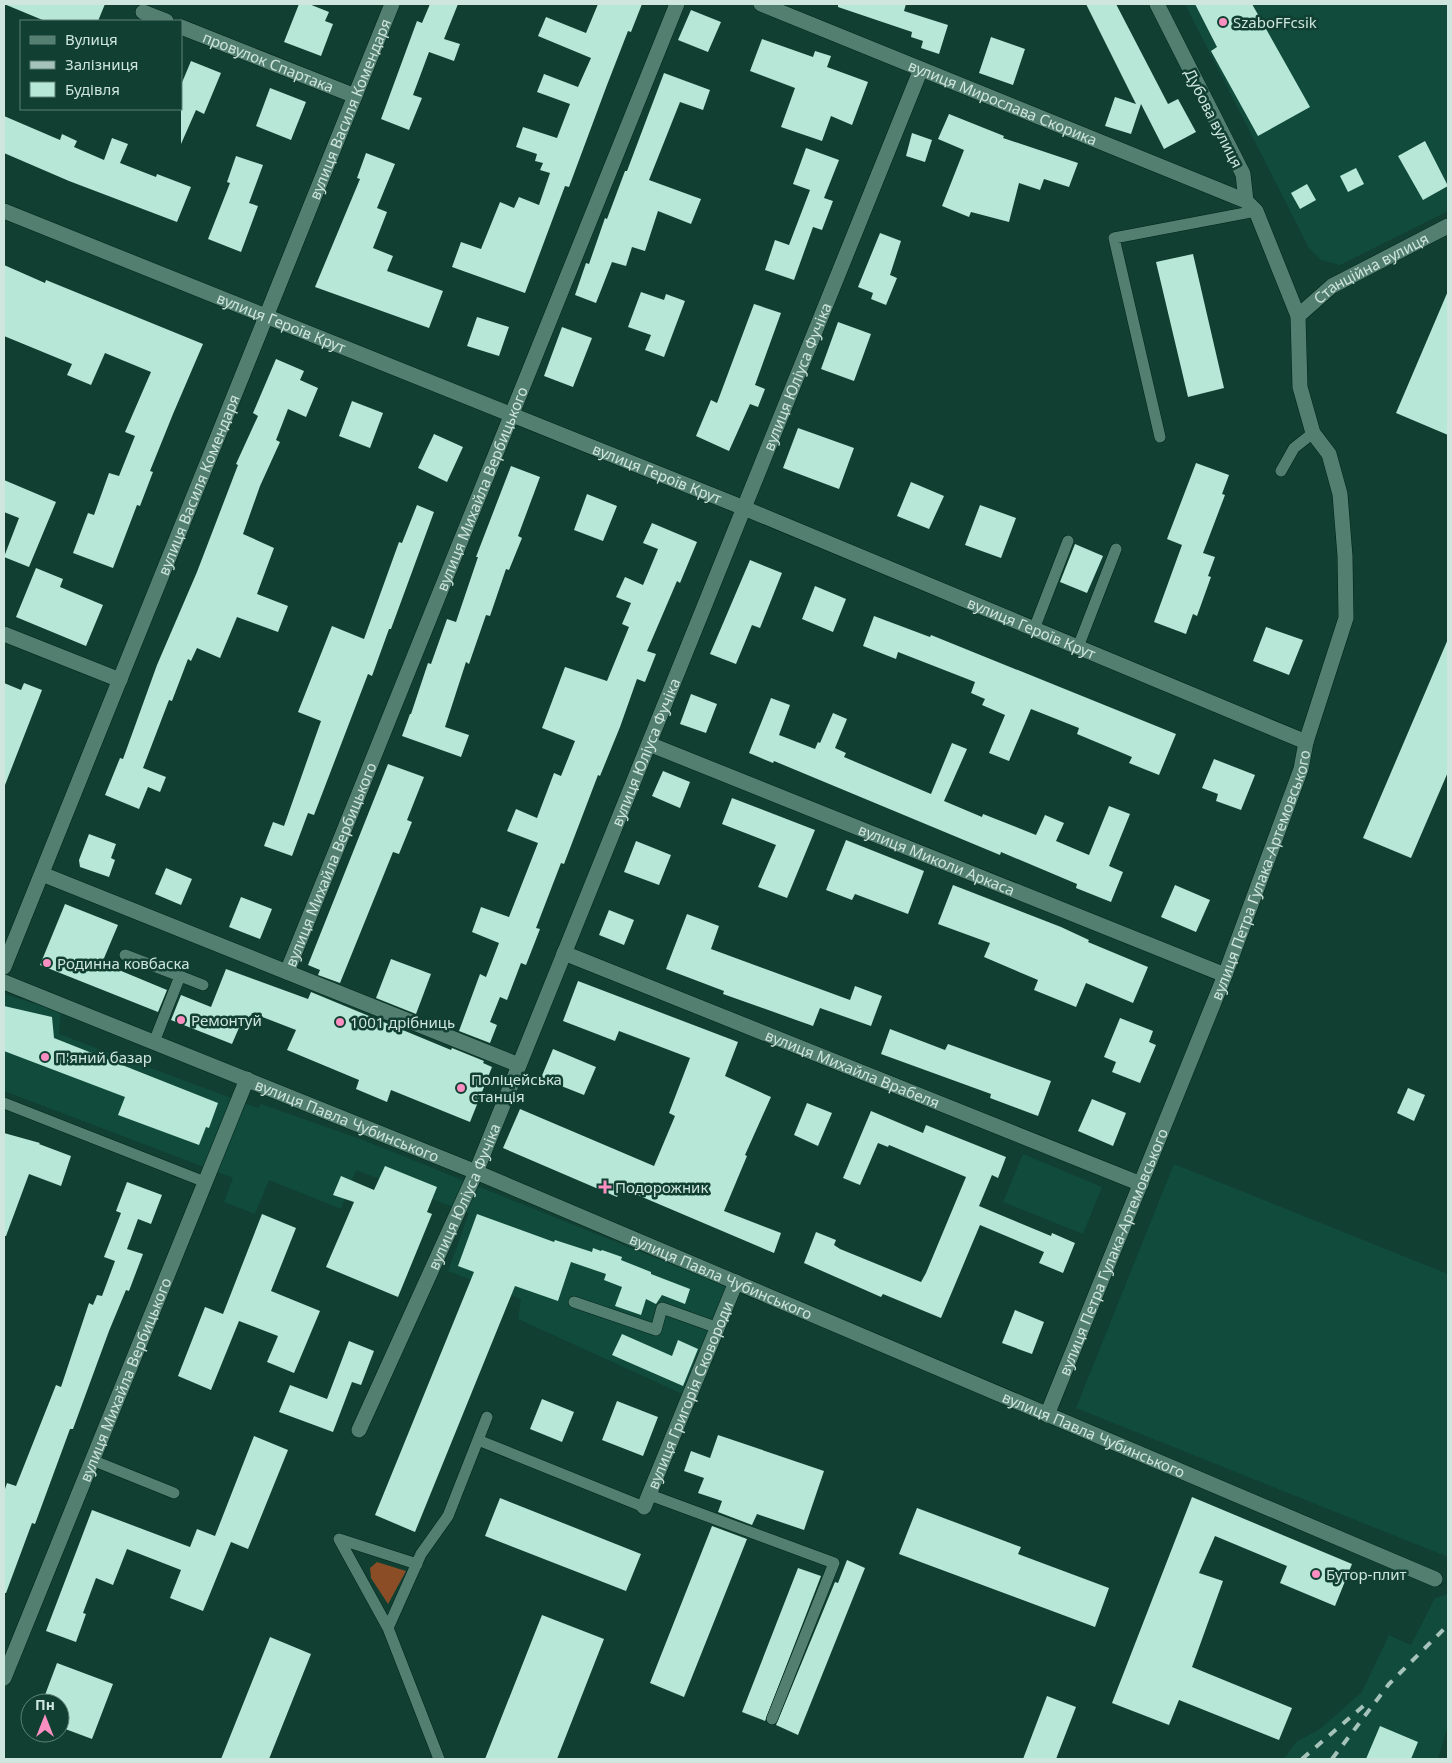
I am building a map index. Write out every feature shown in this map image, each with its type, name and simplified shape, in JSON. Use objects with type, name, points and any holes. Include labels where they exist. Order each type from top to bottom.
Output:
[{"type":"street","name":"вулиця Василя Комендаря","points":[[4,967],[392,4]]},
{"type":"street","name":"вулиця Михайла Вербицького","points":[[287,972],[677,4]]},
{"type":"street","name":"вулиця Мирослава Скорика","points":[[761,4],[1251,206]]},
{"type":"street","name":"Дубова вулиця","points":[[1157,4],[1243,174],[1251,206],[1298,316]]},
{"type":"street","points":[[143,12],[163,20]]},
{"type":"street","name":"провулок Спартака","points":[[182,27],[355,96]]},
{"type":"street","name":"вулиця Юліуса Фучіка","points":[[359,1430],[476,1172],[921,69]]},
{"type":"street","name":"вулиця Героїв Крут","points":[[4,211],[744,508],[1306,742]]},
{"type":"street","name":"Станційна вулиця","points":[[1298,316],[1332,286],[1448,226]]},
{"type":"street","name":"вулиця Петра Гулака-Артемовського","points":[[1048,1415],[1225,975],[1301,769],[1306,742],[1346,618],[1345,556],[1340,494],[1329,454],[1312,433],[1300,387],[1298,316]]},
{"type":"street","points":[[4,634],[120,680]]},
{"type":"street","name":"вулиця Миколи Аркаса","points":[[649,744],[1225,975]]},
{"type":"street","points":[[42,874],[519,1065]]},
{"type":"street","name":"вулиця Михайла Врабеля","points":[[564,953],[1140,1184]]},
{"type":"street","name":"вулиця Павла Чубинського","points":[[4,982],[476,1172],[1436,1579]]},
{"type":"street","name":"вулиця Михайла Вербицького","points":[[4,1678],[247,1079]]},
{"type":"street","name":"вулиця Григорія Сковороди","points":[[647,1501],[736,1282]]},
{"type":"lane","points":[[1160,436],[1114,238],[1251,206]]},
{"type":"lane","points":[[1281,471],[1294,448],[1312,433]]},
{"type":"lane","points":[[1034,629],[1068,541]]},
{"type":"lane","points":[[1078,647],[1116,549]]},
{"type":"lane","points":[[125,955],[203,985]]},
{"type":"lane","points":[[154,1042],[180,976]]},
{"type":"lane","points":[[4,1103],[205,1182]]},
{"type":"lane","points":[[574,1302],[656,1330],[662,1308],[718,1328]]},
{"type":"lane","points":[[388,1628],[421,1554],[448,1516],[487,1417]]},
{"type":"lane","points":[[478,1440],[647,1501],[834,1563],[772,1719]]},
{"type":"lane","points":[[92,1460],[174,1493]]},
{"type":"lane","points":[[416,1564],[339,1539],[388,1628],[439,1759]]},
{"type":"shaded area","points":[[1185,4],[1448,4],[1448,211],[1340,265],[1321,260],[1309,248]]},
{"type":"shaded area","name":"П'яний базар","points":[[4,994],[61,1012],[59,1034],[258,1108],[261,1104],[363,1140],[728,1287],[687,1396],[518,1319],[521,1299],[448,1271],[469,1213],[356,1170],[341,1209],[269,1180],[255,1214],[224,1202],[233,1178],[4,1091]]},
{"type":"shaded area","points":[[1023,1154],[1102,1187],[1083,1234],[1003,1202]]},
{"type":"shaded area","points":[[1174,1164],[1448,1274],[1448,1557],[1076,1408]]},
{"type":"shaded area","points":[[377,1562],[406,1571],[388,1604],[371,1578],[370,1568]]},
{"type":"shaded area","points":[[1448,1594],[1448,1726],[1438,1759],[1284,1759],[1296,1742],[1320,1729],[1362,1692],[1389,1635],[1411,1645],[1435,1598]]},
{"type":"building","points":[[4,4],[105,4],[98,20],[43,20]]},
{"type":"building","points":[[299,4],[309,4],[329,12],[325,21],[333,24],[321,56],[284,42]]},
{"type":"building","points":[[430,4],[458,4],[444,39],[460,44],[454,61],[429,52],[413,95],[422,98],[409,130],[381,119],[417,21],[422,23]]},
{"type":"building","points":[[598,4],[642,4],[631,32],[628,31],[569,187],[565,186],[525,293],[452,267],[461,242],[481,249],[500,202],[514,208],[519,197],[539,205],[550,173],[540,170],[543,163],[535,161],[537,154],[516,147],[523,127],[557,138],[570,104],[537,92],[544,74],[578,87],[591,58],[538,36],[546,17],[586,33]]},
{"type":"building","points":[[838,4],[906,4],[904,11],[948,25],[939,54],[921,48],[923,41],[911,37],[912,32],[838,7]]},
{"type":"building","points":[[1086,4],[1116,4],[1168,104],[1178,99],[1196,132],[1164,149],[1141,104],[1131,134],[1105,126],[1115,97],[1136,104]]},
{"type":"building","points":[[1195,4],[1252,4],[1310,107],[1258,136],[1211,51],[1217,47]]},
{"type":"building","points":[[691,10],[721,22],[708,52],[678,40]]},
{"type":"building","points":[[991,37],[1025,49],[1013,85],[979,73]]},
{"type":"building","points":[[762,39],[813,57],[815,51],[831,56],[827,67],[868,82],[852,125],[831,116],[822,141],[781,127],[795,88],[750,71]]},
{"type":"building","points":[[191,61],[221,73],[204,114],[196,110],[181,144],[181,110],[182,83]]},
{"type":"building","points":[[664,73],[710,90],[703,110],[680,102],[649,180],[701,199],[691,224],[658,211],[645,251],[632,247],[626,266],[612,262],[596,303],[575,295],[586,263],[589,264],[605,218],[607,219],[625,171],[627,171]]},
{"type":"building","points":[[270,88],[306,102],[291,140],[256,126]]},
{"type":"building","points":[[949,114],[1004,136],[1003,138],[1078,163],[1069,187],[1044,179],[1040,190],[1019,183],[1009,222],[971,212],[969,217],[942,206],[964,150],[938,139]]},
{"type":"building","points":[[4,116],[60,140],[62,134],[77,141],[74,147],[104,160],[112,138],[128,144],[120,163],[156,177],[157,174],[191,187],[177,222],[69,181],[4,153]]},
{"type":"building","points":[[912,133],[932,140],[925,162],[906,156]]},
{"type":"building","points":[[1425,141],[1448,186],[1423,200],[1398,156]]},
{"type":"building","points":[[806,148],[839,160],[824,198],[833,201],[822,230],[813,227],[794,280],[765,270],[775,240],[789,245],[810,190],[793,184]]},
{"type":"building","points":[[366,153],[395,164],[377,208],[387,212],[373,248],[393,256],[387,271],[443,291],[429,328],[315,287],[360,179],[357,178]]},
{"type":"building","points":[[236,156],[263,165],[249,203],[258,206],[241,252],[208,239],[230,183],[227,182]]},
{"type":"building","points":[[1356,168],[1364,184],[1348,192],[1340,176]]},
{"type":"building","points":[[1307,184],[1316,200],[1300,209],[1291,193]]},
{"type":"building","points":[[880,233],[901,241],[890,275],[897,278],[886,305],[871,299],[873,293],[858,287]]},
{"type":"building","points":[[1193,254],[1224,388],[1188,397],[1156,262]]},
{"type":"building","points":[[4,265],[45,283],[46,280],[203,344],[150,471],[153,472],[140,506],[137,505],[113,568],[73,553],[88,513],[94,515],[109,473],[119,476],[135,436],[125,432],[151,372],[105,353],[91,385],[67,375],[72,364],[4,336]]},
{"type":"building","points":[[1448,291],[1448,435],[1396,413]]},
{"type":"building","points":[[641,292],[664,300],[666,294],[685,301],[664,357],[645,350],[651,335],[628,327]]},
{"type":"building","points":[[754,304],[781,313],[755,385],[765,389],[758,407],[750,404],[729,451],[696,436],[711,400],[717,403]]},
{"type":"building","points":[[477,317],[509,327],[499,356],[467,346]]},
{"type":"building","points":[[838,322],[871,334],[854,381],[821,369]]},
{"type":"building","points":[[562,327],[592,338],[573,387],[544,376]]},
{"type":"building","points":[[276,359],[304,371],[300,380],[318,388],[306,417],[288,409],[276,440],[280,442],[260,486],[243,534],[274,548],[257,594],[288,606],[278,632],[237,617],[220,658],[197,648],[191,661],[188,659],[172,701],[169,700],[143,768],[166,777],[160,792],[148,787],[139,809],[105,795],[120,758],[123,759],[157,665],[197,572],[238,465],[236,464],[258,416],[253,413]]},
{"type":"building","points":[[352,401],[383,413],[370,448],[339,436]]},
{"type":"building","points":[[798,428],[854,448],[839,489],[783,468]]},
{"type":"building","points":[[434,434],[463,447],[447,482],[418,468]]},
{"type":"building","points":[[1196,463],[1229,475],[1222,494],[1225,495],[1203,553],[1215,557],[1208,576],[1211,577],[1197,616],[1193,614],[1186,634],[1154,622],[1182,545],[1167,539]]},
{"type":"building","points":[[511,466],[540,477],[518,536],[522,538],[509,570],[506,569],[490,616],[486,615],[469,664],[466,662],[445,727],[469,735],[461,757],[402,736],[428,663],[431,664],[447,619],[456,622],[478,557],[476,557]]},
{"type":"building","points":[[4,480],[56,502],[29,567],[4,557],[19,518],[4,512]]},
{"type":"building","points":[[911,482],[944,496],[929,529],[897,516]]},
{"type":"building","points":[[587,494],[617,506],[603,541],[574,530]]},
{"type":"building","points":[[417,505],[434,512],[391,629],[389,629],[372,676],[368,674],[314,815],[308,813],[292,856],[264,846],[273,822],[284,826],[321,721],[298,712],[332,626],[364,639],[399,542],[402,543]]},
{"type":"building","points":[[980,505],[1016,518],[1001,558],[965,545]]},
{"type":"building","points":[[652,523],[697,542],[680,583],[677,581],[647,651],[656,654],[645,682],[637,679],[620,727],[600,776],[598,775],[564,864],[561,863],[536,928],[540,929],[526,965],[521,963],[507,1000],[500,997],[490,1022],[497,1025],[490,1043],[459,1031],[480,974],[486,977],[499,943],[472,932],[481,907],[509,917],[538,843],[507,831],[516,809],[537,818],[554,773],[561,776],[575,741],[542,728],[565,667],[607,681],[629,627],[622,624],[631,603],[616,597],[625,577],[643,585],[658,549],[643,543]]},
{"type":"building","points":[[1075,544],[1103,556],[1087,593],[1060,582]]},
{"type":"building","points":[[750,560],[782,573],[760,628],[752,625],[736,664],[710,654]]},
{"type":"building","points":[[36,568],[63,579],[60,587],[103,605],[86,646],[16,617]]},
{"type":"building","points":[[815,586],[846,599],[833,632],[802,619]]},
{"type":"building","points":[[874,616],[930,637],[931,635],[1176,734],[1159,775],[1129,763],[1132,757],[1077,734],[1079,728],[1031,709],[1009,761],[989,753],[1005,715],[982,705],[985,699],[971,693],[975,682],[898,652],[896,659],[863,646]]},
{"type":"building","points":[[1266,627],[1303,640],[1289,675],[1253,661]]},
{"type":"building","points":[[1448,639],[1448,772],[1411,858],[1363,838]]},
{"type":"building","points":[[4,683],[21,690],[24,683],[42,690],[5,785]]},
{"type":"building","points":[[691,694],[717,704],[706,733],[680,724]]},
{"type":"building","points":[[771,698],[790,705],[779,735],[815,749],[818,742],[820,743],[833,713],[847,719],[835,748],[846,753],[844,757],[931,794],[952,743],[967,749],[944,801],[982,817],[983,814],[1036,835],[1045,815],[1064,823],[1056,841],[1089,855],[1109,806],[1130,814],[1109,866],[1123,872],[1111,902],[1076,888],[1077,884],[1001,852],[1000,855],[774,761],[773,763],[749,753]]},
{"type":"building","points":[[1214,759],[1255,775],[1241,810],[1216,801],[1218,794],[1202,788]]},
{"type":"building","points":[[388,764],[424,777],[407,820],[412,822],[399,854],[393,852],[340,983],[318,975],[320,970],[308,965]]},
{"type":"building","points":[[663,771],[690,782],[680,808],[652,796]]},
{"type":"building","points":[[732,798],[815,830],[787,898],[758,887],[776,845],[722,824]]},
{"type":"building","points":[[89,834],[116,844],[111,858],[115,860],[109,877],[80,867],[79,860]]},
{"type":"building","points":[[846,840],[924,871],[908,914],[855,894],[852,900],[826,890]]},
{"type":"building","points":[[636,841],[671,855],[659,885],[624,872]]},
{"type":"building","points":[[166,868],[192,879],[181,905],[155,894]]},
{"type":"building","points":[[953,885],[1061,927],[1089,940],[1088,942],[1148,967],[1133,1003],[1086,983],[1076,1007],[1034,990],[1038,980],[984,957],[990,943],[938,924]]},
{"type":"building","points":[[1175,885],[1210,900],[1196,932],[1161,917]]},
{"type":"building","points":[[241,897],[272,909],[260,939],[229,927]]},
{"type":"building","points":[[65,904],[118,925],[102,963],[167,990],[158,1012],[40,965]]},
{"type":"building","points":[[609,910],[634,920],[624,945],[599,935]]},
{"type":"building","points":[[687,914],[719,926],[711,949],[850,1000],[855,986],[882,996],[871,1026],[820,1008],[813,1026],[723,994],[724,991],[666,969]]},
{"type":"building","points":[[391,959],[431,974],[416,1014],[376,998]]},
{"type":"building","points":[[226,969],[308,999],[311,992],[451,1050],[452,1048],[484,1061],[483,1063],[492,1067],[470,1122],[391,1090],[387,1102],[356,1089],[359,1080],[287,1050],[296,1030],[252,1013],[250,1018],[244,1016],[232,1044],[171,1020],[181,995],[211,1007]]},
{"type":"building","points":[[578,981],[738,1042],[725,1076],[771,1097],[745,1155],[747,1156],[724,1211],[781,1233],[774,1253],[621,1188],[617,1197],[503,1148],[520,1109],[654,1166],[675,1116],[669,1113],[690,1058],[619,1031],[615,1041],[563,1021]]},
{"type":"building","points":[[4,1006],[52,1017],[54,1038],[218,1103],[209,1128],[206,1127],[199,1145],[118,1115],[125,1097],[4,1051]]},
{"type":"building","points":[[1120,1018],[1153,1031],[1149,1042],[1156,1045],[1140,1083],[1112,1072],[1116,1062],[1104,1057]]},
{"type":"building","points":[[890,1029],[945,1050],[948,1044],[1051,1081],[1038,1116],[990,1098],[991,1094],[881,1054]]},
{"type":"building","points":[[553,1049],[596,1067],[584,1095],[541,1078]]},
{"type":"building","points":[[1408,1088],[1425,1095],[1414,1121],[1397,1113]]},
{"type":"building","points":[[1092,1099],[1126,1113],[1113,1146],[1078,1131]]},
{"type":"building","points":[[807,1103],[832,1113],[818,1146],[794,1135]]},
{"type":"building","points":[[871,1111],[923,1133],[926,1125],[1006,1157],[998,1178],[992,1175],[979,1206],[1051,1236],[1052,1233],[1075,1243],[1063,1273],[1039,1263],[1044,1252],[980,1225],[941,1318],[883,1294],[881,1297],[804,1263],[816,1232],[836,1240],[834,1245],[840,1249],[921,1282],[926,1273],[966,1177],[889,1145],[888,1147],[878,1143],[860,1185],[843,1178]]},
{"type":"building","points":[[4,1133],[40,1143],[71,1156],[61,1186],[29,1174],[6,1236],[4,1236]]},
{"type":"building","points":[[385,1166],[437,1187],[427,1212],[432,1214],[398,1297],[326,1267],[354,1202],[333,1195],[341,1176],[374,1190]]},
{"type":"building","points":[[127,1182],[162,1195],[151,1224],[138,1219],[127,1249],[143,1254],[129,1291],[126,1290],[109,1331],[35,1524],[32,1523],[6,1593],[4,1593],[4,1492],[7,1483],[16,1486],[56,1385],[61,1387],[89,1303],[93,1305],[97,1295],[102,1296],[115,1261],[104,1257],[121,1213],[116,1211]]},
{"type":"building","points":[[262,1214],[296,1228],[271,1291],[320,1311],[294,1373],[267,1362],[278,1336],[239,1321],[211,1390],[178,1376],[205,1307],[223,1314]]},
{"type":"building","points":[[477,1214],[554,1242],[555,1240],[592,1252],[593,1248],[622,1257],[621,1260],[690,1289],[685,1304],[662,1295],[656,1304],[646,1299],[641,1315],[615,1306],[622,1287],[604,1280],[606,1274],[571,1262],[558,1301],[515,1286],[415,1532],[375,1515],[474,1272],[458,1266]]},
{"type":"building","points":[[1015,1310],[1044,1322],[1032,1354],[1002,1343]]},
{"type":"building","points":[[622,1334],[672,1356],[678,1340],[698,1349],[683,1386],[612,1355]]},
{"type":"building","points":[[349,1341],[374,1351],[361,1385],[352,1382],[333,1432],[279,1412],[290,1385],[327,1399]]},
{"type":"building","points":[[542,1399],[574,1412],[562,1442],[530,1429]]},
{"type":"building","points":[[617,1401],[658,1417],[643,1456],[602,1440]]},
{"type":"building","points":[[718,1435],[824,1471],[804,1530],[757,1514],[752,1525],[718,1512],[722,1501],[698,1493],[704,1478],[684,1471],[691,1451],[710,1458]]},
{"type":"building","points":[[254,1436],[288,1450],[248,1549],[231,1542],[203,1611],[170,1598],[181,1570],[127,1549],[113,1585],[96,1578],[83,1613],[86,1614],[76,1642],[46,1631],[92,1510],[190,1547],[197,1529],[215,1536]]},
{"type":"building","points":[[1192,1497],[1352,1564],[1335,1606],[1280,1583],[1287,1566],[1215,1536],[1199,1573],[1223,1581],[1192,1667],[1292,1708],[1279,1740],[1179,1700],[1169,1725],[1112,1703]]},
{"type":"building","points":[[500,1498],[641,1554],[626,1591],[485,1536]]},
{"type":"building","points":[[917,1508],[1021,1547],[1018,1554],[1109,1588],[1095,1627],[899,1554]]},
{"type":"building","points":[[712,1526],[747,1539],[684,1697],[650,1683]]},
{"type":"building","points":[[847,1560],[865,1568],[798,1735],[776,1725],[835,1582],[838,1583]]},
{"type":"building","points":[[798,1568],[821,1576],[765,1721],[742,1712]]},
{"type":"building","points":[[542,1615],[604,1639],[557,1759],[485,1759]]},
{"type":"building","points":[[270,1637],[311,1654],[269,1759],[221,1759]]},
{"type":"building","points":[[57,1663],[113,1684],[92,1739],[70,1731],[70,1693],[46,1693]]},
{"type":"building","points":[[1047,1696],[1076,1707],[1056,1759],[1023,1759]]},
{"type":"building","points":[[1380,1726],[1418,1742],[1411,1759],[1366,1759]]},
{"type":"railway","points":[[1332,1759],[1389,1684],[1448,1625]]},
{"type":"railway","points":[[1302,1759],[1368,1702]]},
{"type":"place","name":"SzaboFFcsik","points":[[1223,22]]},
{"type":"place","name":"Родинна ковбаска","points":[[47,963]]},
{"type":"place","name":"Ремонтуй","points":[[181,1020]]},
{"type":"place","name":"1001 дрібниць","points":[[340,1022]]},
{"type":"place","name":"П'яний базар","points":[[45,1057]]},
{"type":"place","name":"Поліцейська станція","points":[[461,1088]]},
{"type":"place","name":"Подорожник","points":[[605,1187]]},
{"type":"place","name":"Бутор-плит","points":[[1316,1574]]}]
